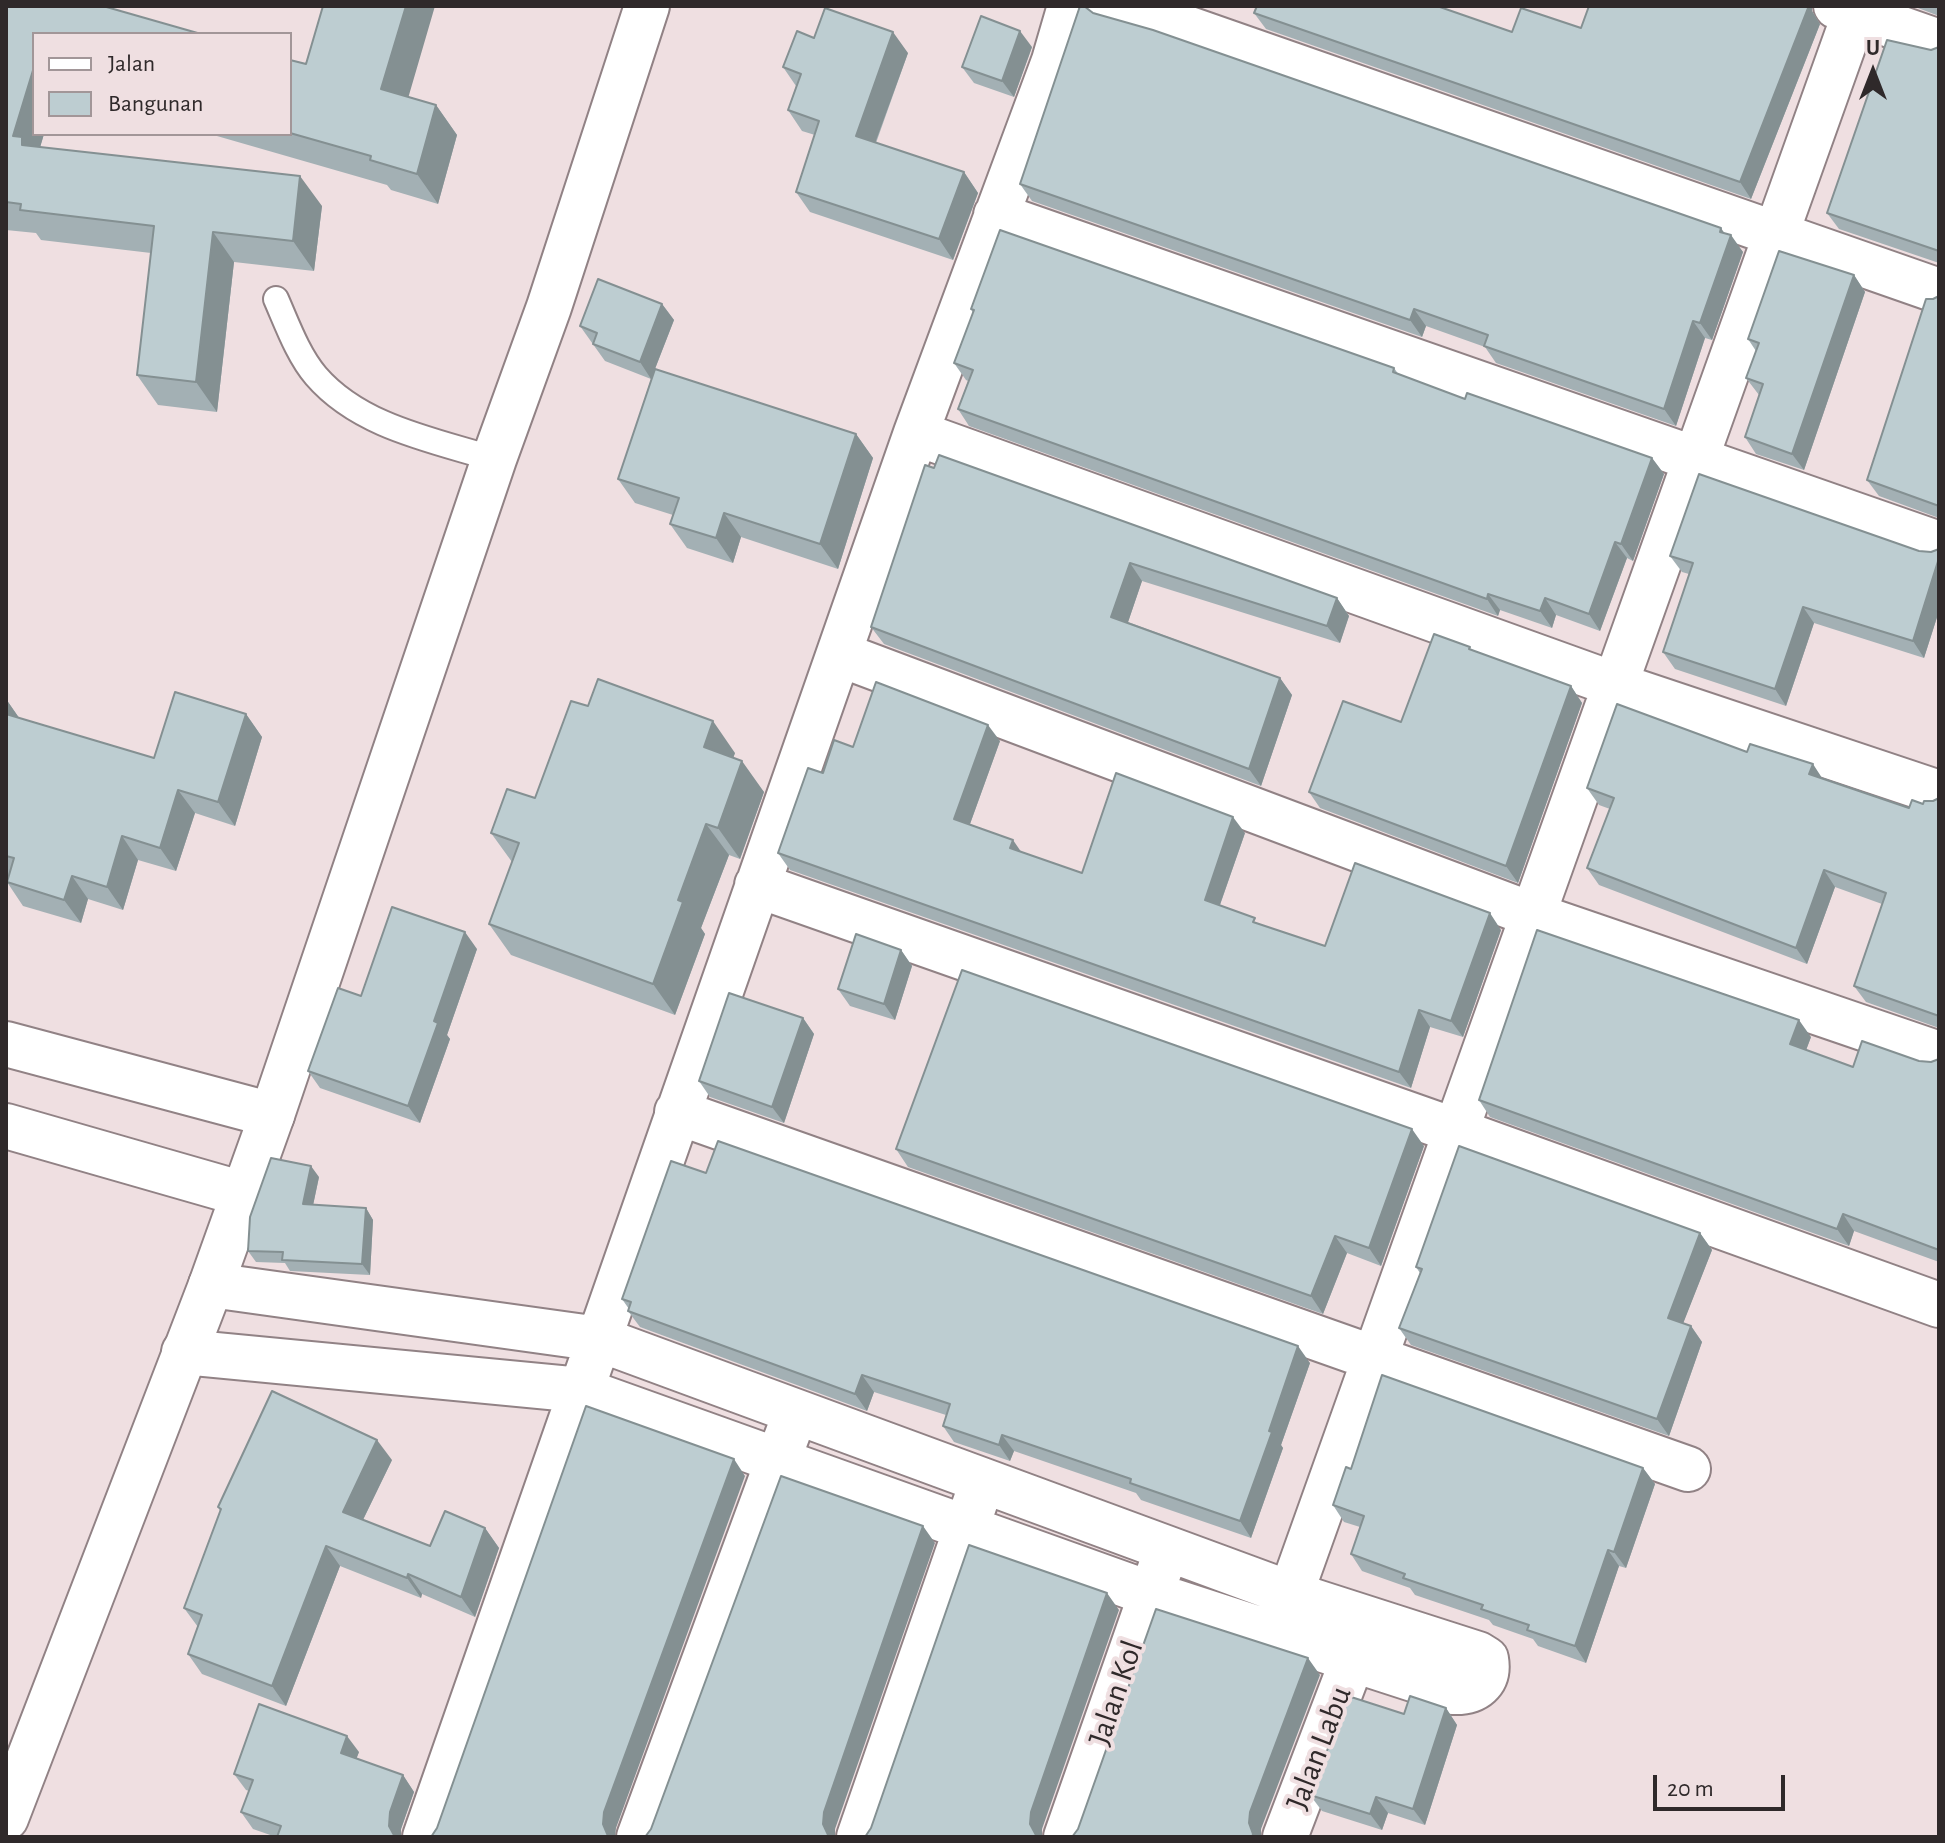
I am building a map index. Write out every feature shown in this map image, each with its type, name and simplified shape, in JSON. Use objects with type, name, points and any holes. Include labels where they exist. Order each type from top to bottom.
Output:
[{"type":"street","points":[[6,1818],[211,1285],[272,1115],[494,459],[549,307],[647,6]]},
{"type":"street","points":[[425,1837],[916,433],[1054,61],[1070,6]]},
{"type":"street","points":[[1112,6],[1172,23],[1939,291]]},
{"type":"street","points":[[1284,1614],[1776,235],[1845,9],[1939,42]]},
{"type":"street","points":[[996,215],[1939,544]]},
{"type":"street","points":[[916,433],[1616,685],[1939,793]]},
{"type":"street","points":[[839,654],[1533,915],[1939,1054]]},
{"type":"street","points":[[757,885],[1939,1305]]},
{"type":"street","points":[[6,1044],[272,1115]]},
{"type":"street","points":[[677,1112],[1688,1469]]},
{"type":"street","points":[[6,1126],[243,1194]]},
{"type":"street","points":[[184,1352],[581,1390],[1151,1594],[1284,1614],[1478,1654],[1486,1659],[1487,1673],[1476,1688],[1453,1692],[1353,1659],[1284,1614],[1168,1549],[599,1339],[211,1285]]},
{"type":"street","points":[[639,1837],[796,1412]]},
{"type":"street","points":[[859,1837],[983,1479]]},
{"type":"street","name":"Jalan Kol","points":[[1066,1837],[1168,1549]]},
{"type":"street","name":"Jalan Labu","points":[[1285,1837],[1353,1659]]},
{"type":"lane","points":[[276,299],[292,337],[315,375],[342,400],[382,424],[494,459]]},
{"type":"building","points":[[6,6],[103,6],[194,32],[32,32],[32,74],[13,136],[22,137],[22,145],[300,176],[293,241],[213,232],[196,382],[137,375],[154,226],[20,210],[21,204],[6,202]]},
{"type":"building","points":[[323,6],[406,6],[381,89],[436,105],[417,174],[370,160],[371,156],[292,134],[292,60],[306,64]]},
{"type":"building","points":[[1080,6],[1721,228],[1720,232],[1731,235],[1700,323],[1693,321],[1664,409],[1484,346],[1488,335],[1414,309],[1410,320],[1020,184]]},
{"type":"building","points":[[1257,6],[1437,6],[1512,32],[1521,8],[1581,28],[1589,6],[1808,8],[1740,182],[1254,13]]},
{"type":"building","points":[[825,8],[893,32],[856,136],[964,172],[939,239],[796,192],[819,121],[788,110],[801,74],[783,67],[797,31],[814,38]]},
{"type":"building","points":[[981,16],[1020,31],[1002,81],[962,67]]},
{"type":"building","points":[[1887,40],[1931,50],[1939,47],[1939,251],[1827,213]]},
{"type":"building","points":[[1000,230],[1394,368],[1393,372],[1465,399],[1467,393],[1652,458],[1621,544],[1615,542],[1589,614],[1545,598],[1540,611],[1488,594],[1487,599],[958,409],[973,370],[954,363]]},
{"type":"building","points":[[1779,251],[1854,275],[1792,454],[1745,437],[1763,384],[1746,378],[1759,343],[1748,339]]},
{"type":"building","points":[[598,279],[662,304],[640,362],[593,344],[597,333],[580,326]]},
{"type":"building","points":[[1939,296],[1939,506],[1867,480],[1926,299]]},
{"type":"building","points":[[655,369],[856,434],[820,544],[724,513],[716,538],[670,524],[679,498],[618,479]]},
{"type":"building","points":[[939,455],[1337,598],[1327,626],[1130,563],[1111,617],[1280,678],[1249,769],[871,627],[925,465],[934,468]]},
{"type":"building","points":[[1699,474],[1919,551],[1939,549],[1939,558],[1913,641],[1803,607],[1775,689],[1663,652],[1693,563],[1670,556]]},
{"type":"building","points":[[1434,634],[1571,686],[1506,866],[1309,792],[1343,701],[1401,722]]},
{"type":"building","points":[[598,679],[713,721],[704,747],[742,761],[718,828],[706,824],[678,900],[683,902],[653,984],[489,924],[519,843],[491,833],[507,789],[535,798],[571,701],[588,706]]},
{"type":"building","points":[[876,682],[988,725],[954,819],[1013,840],[1010,848],[1082,873],[1116,773],[1233,817],[1205,900],[1255,918],[1253,922],[1325,946],[1355,863],[1490,913],[1451,1021],[1419,1010],[1399,1072],[778,853],[808,768],[823,773],[834,740],[853,747]]},
{"type":"building","points":[[175,692],[246,714],[218,802],[178,790],[160,848],[122,836],[107,887],[72,876],[64,900],[7,882],[14,858],[6,856],[6,714],[154,758]]},
{"type":"building","points":[[1617,704],[1747,752],[1750,744],[1813,764],[1809,774],[1909,808],[1912,800],[1923,804],[1924,801],[1939,798],[1939,1016],[1854,986],[1886,893],[1824,870],[1796,948],[1587,868],[1614,798],[1587,788]]},
{"type":"building","points":[[392,907],[465,932],[434,1021],[438,1023],[408,1106],[308,1071],[338,988],[361,996]]},
{"type":"building","points":[[1537,930],[1799,1020],[1790,1044],[1853,1067],[1862,1041],[1919,1061],[1939,1059],[1939,1250],[1843,1214],[1837,1229],[1479,1100]]},
{"type":"building","points":[[856,934],[901,950],[884,1004],[838,989]]},
{"type":"building","points":[[962,970],[1412,1129],[1369,1248],[1335,1236],[1311,1296],[896,1149]]},
{"type":"building","points":[[729,993],[803,1018],[772,1107],[699,1081]]},
{"type":"building","points":[[718,1141],[1298,1346],[1240,1521],[1130,1483],[1131,1479],[1002,1435],[999,1445],[943,1426],[950,1404],[862,1375],[855,1394],[628,1311],[631,1302],[622,1299],[671,1161],[706,1173]]},
{"type":"building","points":[[1459,1146],[1700,1233],[1668,1318],[1691,1326],[1657,1419],[1399,1328],[1422,1269],[1416,1267]]},
{"type":"building","points":[[271,1158],[311,1166],[303,1204],[366,1208],[362,1264],[282,1260],[283,1252],[248,1251],[250,1217]]},
{"type":"building","points":[[1382,1375],[1643,1468],[1614,1552],[1608,1550],[1575,1646],[1527,1630],[1529,1625],[1481,1609],[1483,1605],[1403,1578],[1405,1574],[1351,1554],[1364,1516],[1333,1505],[1346,1467],[1351,1469]]},
{"type":"building","points":[[272,1391],[377,1440],[343,1512],[430,1546],[445,1511],[485,1528],[461,1597],[408,1574],[407,1578],[326,1546],[272,1686],[188,1654],[202,1615],[184,1608],[221,1509],[218,1507]]},
{"type":"building","points":[[586,1406],[734,1459],[604,1812],[603,1824],[610,1837],[431,1837],[437,1828]]},
{"type":"building","points":[[781,1476],[923,1526],[824,1812],[823,1824],[829,1837],[645,1837],[651,1829]]},
{"type":"building","points":[[969,1545],[1107,1593],[1031,1812],[1030,1824],[1037,1837],[865,1837],[871,1828]]},
{"type":"building","points":[[1156,1609],[1308,1658],[1250,1812],[1252,1837],[1072,1837],[1078,1829]]},
{"type":"building","points":[[1348,1696],[1404,1714],[1410,1696],[1446,1708],[1413,1809],[1376,1797],[1370,1814],[1310,1795]]},
{"type":"building","points":[[259,1704],[347,1736],[341,1753],[403,1775],[390,1812],[389,1826],[395,1837],[277,1837],[281,1826],[241,1812],[253,1780],[234,1774]]}]
